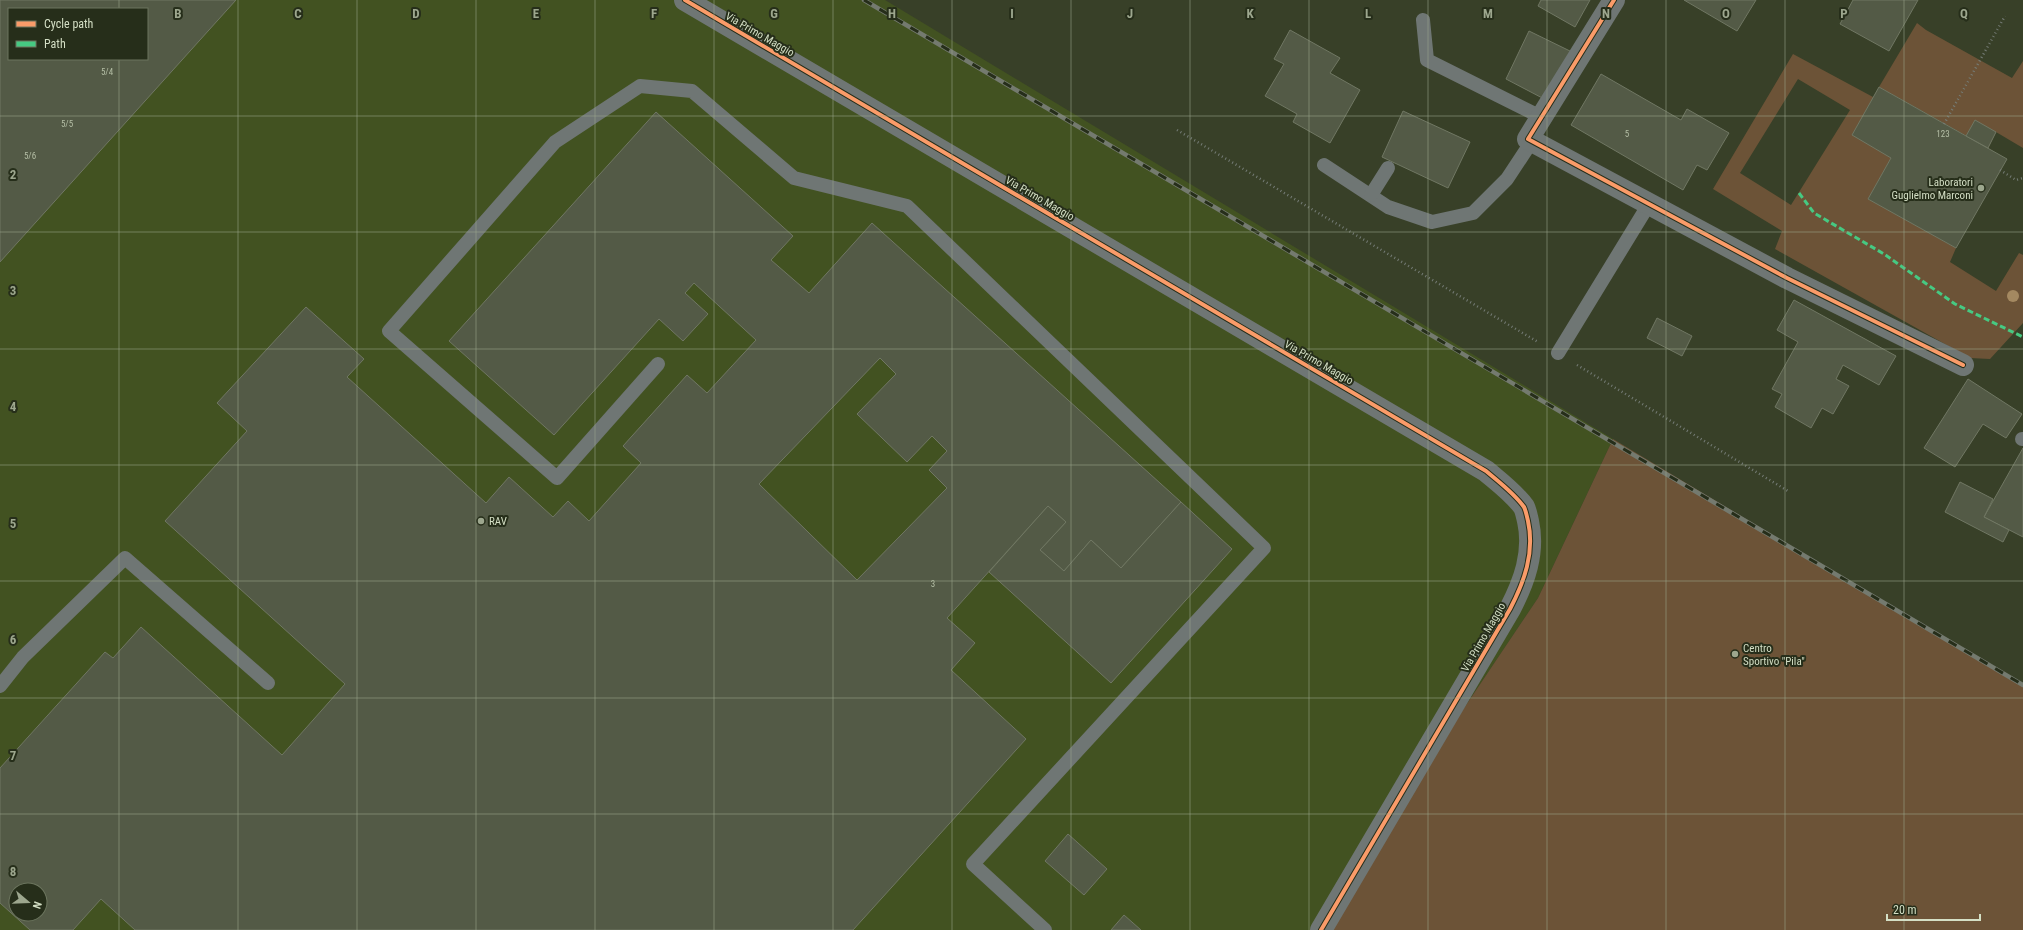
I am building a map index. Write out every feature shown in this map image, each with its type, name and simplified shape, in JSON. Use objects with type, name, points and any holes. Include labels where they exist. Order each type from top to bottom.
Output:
[{"type":"street","name":"Via Primo Maggio","points":[[685,0],[1486,471],[1507,489],[1524,508],[1530,532],[1529,558],[1522,585],[1510,609],[1321,930]]},
{"type":"street","points":[[1614,0],[1528,138],[1787,278],[1963,365]]},
{"type":"lane","points":[[1423,20],[1427,60],[1541,117]]},
{"type":"lane","points":[[658,364],[557,478],[389,331],[555,142],[640,86],[692,91],[794,178],[907,206],[1264,548],[973,864],[1045,930]]},
{"type":"lane","points":[[1324,165],[1388,207],[1432,222],[1472,213],[1507,179],[1532,141]]},
{"type":"lane","points":[[1371,195],[1388,168]]},
{"type":"lane","points":[[1558,353],[1649,204]]},
{"type":"lane","points":[[0,686],[23,658],[125,558],[268,683]]},
{"type":"path","points":[[1944,124],[2005,16]]},
{"type":"path","points":[[1176,130],[1558,353],[1788,491]]},
{"type":"path","points":[[2000,170],[2016,180],[2023,178]]},
{"type":"shaded area","points":[[0,0],[885,0],[1613,439],[1538,598],[1315,930],[0,930]]},
{"type":"shaded area","points":[[1917,23],[1926,30],[2012,78],[2023,61],[2023,148],[1996,132],[1988,148],[1879,87]]},
{"type":"shaded area","points":[[1793,54],[1873,97],[1891,158],[1869,199],[1956,248],[1950,262],[1996,291],[2019,253],[2023,255],[2023,323],[1990,359],[1970,358],[1775,249],[1782,231],[1713,189]],"holes":[[[1798,79],[1850,110],[1791,205],[1740,173]]]},
{"type":"shaded area","name":"Centro Sportivo \"Pila\"","points":[[1613,439],[2023,686],[2023,930],[1315,930],[1538,598]]},
{"type":"building","points":[[0,0],[236,0],[0,262]]},
{"type":"building","points":[[1541,0],[1590,0],[1575,27],[1538,6]]},
{"type":"building","points":[[1684,0],[1756,0],[1737,31]]},
{"type":"building","points":[[1853,0],[1918,0],[1889,51],[1840,24]]},
{"type":"building","points":[[1290,30],[1340,58],[1330,73],[1360,90],[1330,143],[1293,122],[1297,114],[1265,96],[1284,64],[1274,59]]},
{"type":"building","points":[[1529,31],[1572,52],[1548,101],[1506,79]]},
{"type":"building","points":[[1601,74],[1681,120],[1687,109],[1729,133],[1707,170],[1697,165],[1683,190],[1571,125]]},
{"type":"building","points":[[1879,87],[2007,159],[1956,248],[1868,199],[1891,158],[1852,135]]},
{"type":"building","points":[[1403,111],[1470,142],[1448,188],[1382,157]]},
{"type":"building","name":"RAV","points":[[656,112],[793,236],[771,260],[809,293],[872,223],[1181,502],[1121,568],[1091,540],[1064,571],[1040,550],[1066,522],[1048,506],[947,618],[975,643],[951,670],[1026,739],[853,930],[135,930],[101,899],[73,930],[30,930],[21,922],[48,922],[48,882],[8,882],[8,910],[0,903],[0,768],[105,652],[113,658],[141,627],[282,755],[345,684],[165,521],[247,431],[217,403],[306,307],[364,359],[347,377],[486,503],[509,477],[553,517],[568,501],[589,521],[641,463],[623,446],[687,375],[707,393],[756,340],[694,283],[685,293],[708,314],[683,341],[659,319],[554,435],[449,341]],"holes":[[[880,358],[896,374],[857,414],[907,462],[932,436],[947,451],[929,470],[947,488],[857,580],[759,484]]]},
{"type":"building","points":[[1975,120],[1996,132],[1988,148],[1966,136]]},
{"type":"building","points":[[1794,300],[1896,356],[1879,385],[1843,365],[1836,379],[1849,386],[1833,414],[1822,408],[1811,428],[1775,407],[1782,394],[1772,389],[1798,342],[1777,330]]},
{"type":"building","points":[[1657,318],[1692,336],[1682,356],[1647,338]]},
{"type":"building","points":[[1968,379],[2022,414],[2006,438],[1983,424],[1955,467],[1924,448]]},
{"type":"building","points":[[2023,448],[2023,537],[1984,517]]},
{"type":"building","points":[[1960,482],[1993,499],[1984,517],[2009,530],[2003,542],[1945,512]]},
{"type":"building","points":[[1181,502],[1232,549],[1111,683],[989,572],[1048,506],[1066,522],[1040,550],[1064,571],[1091,540],[1121,568]]},
{"type":"building","points":[[1068,834],[1107,869],[1084,895],[1045,861]]},
{"type":"building","points":[[1124,915],[1141,930],[1111,930]]},
{"type":"railway","points":[[864,0],[2023,685]]},
{"type":"marked path","points":[[1799,193],[1814,213],[1884,254],[1955,304],[2023,337]]},
{"type":"cycle path","points":[[685,0],[1486,471],[1511,492],[1524,507],[1530,533],[1529,556],[1524,578],[1515,599],[1321,930]]},
{"type":"cycle path","points":[[1614,0],[1528,139],[1787,278],[1963,365]]},
{"type":"place","name":"Laboratori Guglielmo Marconi","points":[[1981,188]]},
{"type":"place","name":"RAV","points":[[481,521]]},
{"type":"place","name":"Centro Sportivo \"Pila\"","points":[[1735,654]]}]
